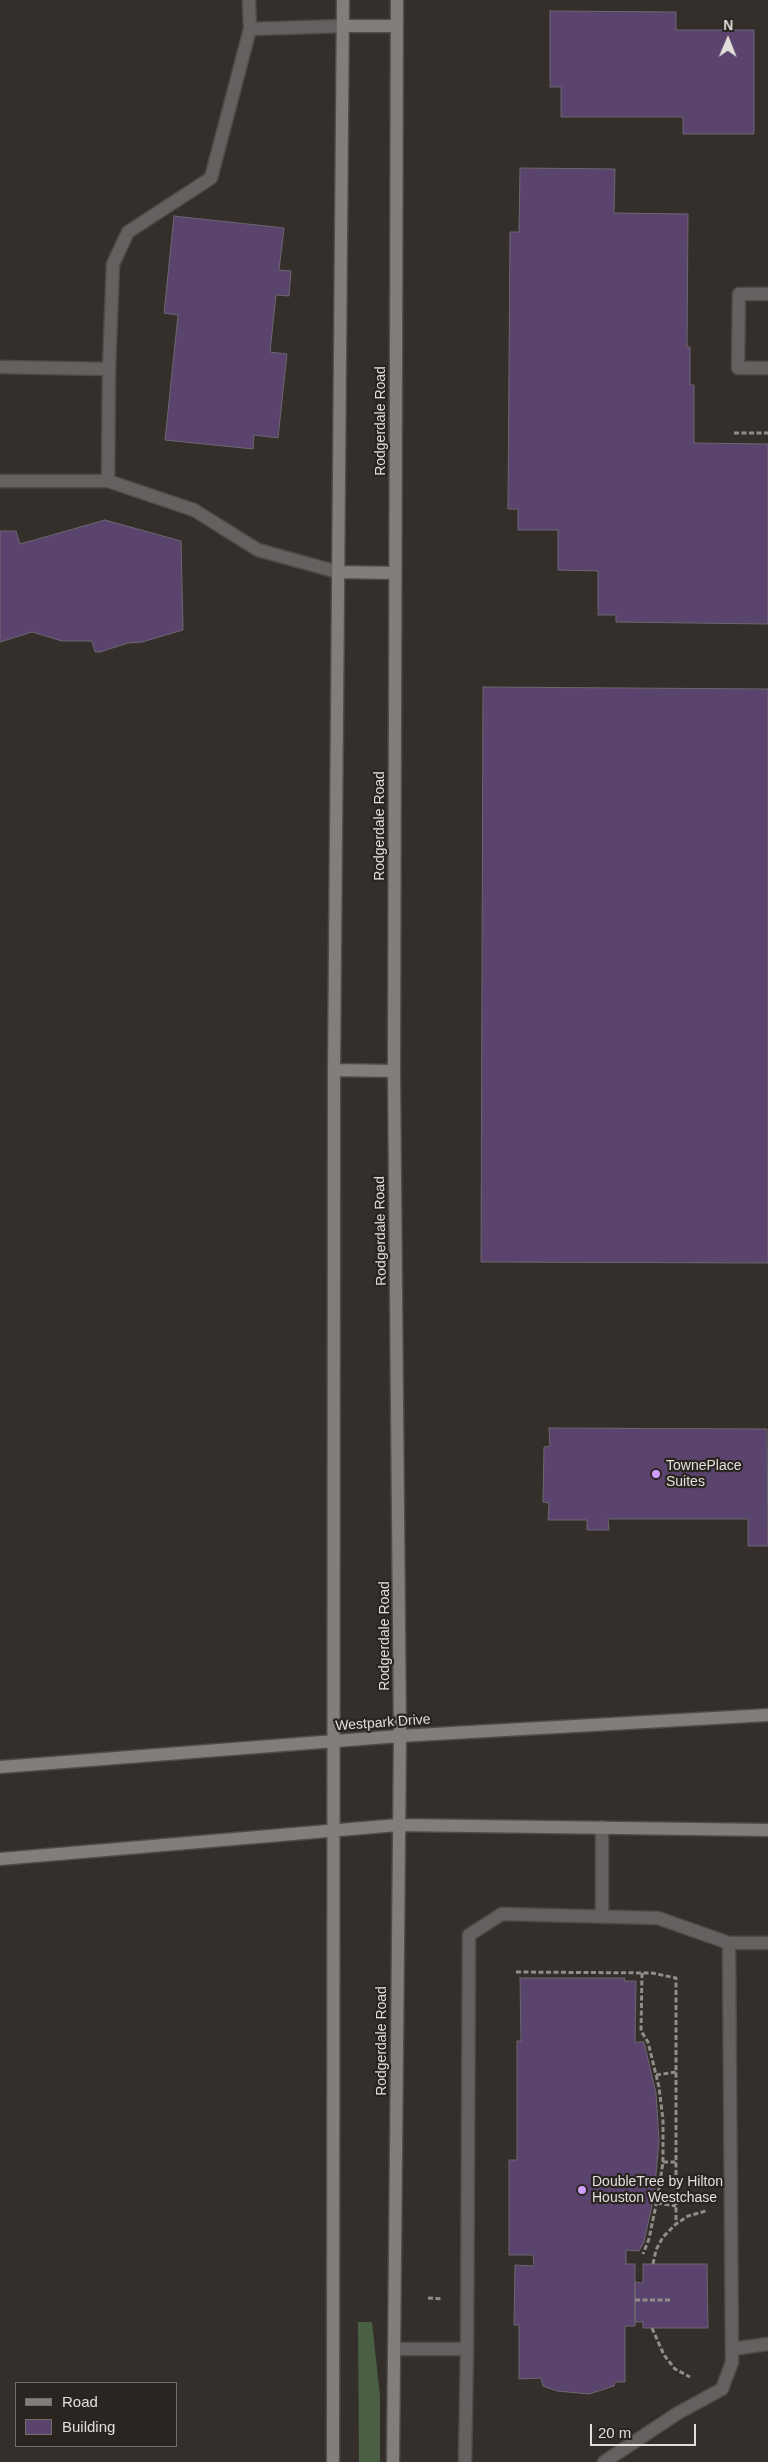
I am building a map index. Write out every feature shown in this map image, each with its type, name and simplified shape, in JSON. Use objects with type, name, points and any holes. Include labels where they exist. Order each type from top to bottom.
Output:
[{"type":"street","points":[[333,2462],[334,1070],[343,0]]},
{"type":"street","name":"Rodgerdale Road","points":[[393,2462],[400,1736],[394,1070],[397,0]]},
{"type":"street","points":[[344,26],[397,26]]},
{"type":"street","points":[[338,572],[395,573]]},
{"type":"street","points":[[334,1070],[394,1070]]},
{"type":"street","name":"Westpark Drive","points":[[0,1767],[400,1736],[768,1716]]},
{"type":"street","points":[[0,1859],[398,1825],[768,1830]]},
{"type":"lane","points":[[108,481],[109,369],[113,264],[128,232],[211,178],[250,29],[250,0]]},
{"type":"lane","points":[[250,29],[344,26]]},
{"type":"lane","points":[[768,294],[738,294],[738,368],[768,368]]},
{"type":"lane","points":[[0,367],[109,369]]},
{"type":"lane","points":[[0,481],[108,481],[194,510],[258,550],[338,572]]},
{"type":"lane","points":[[602,1828],[602,1917]]},
{"type":"lane","points":[[465,2462],[469,1935],[502,1914],[658,1918],[729,1943],[768,1943]]},
{"type":"lane","points":[[604,2462],[678,2413],[722,2389],[732,2362],[729,1943]]},
{"type":"lane","points":[[732,2349],[768,2344]]},
{"type":"lane","points":[[394,2349],[467,2349]]},
{"type":"path","points":[[734,433],[768,433]]},
{"type":"path","points":[[516,1972],[642,1973],[676,1978],[676,2224]]},
{"type":"path","points":[[642,1973],[641,2030],[648,2042],[656,2075],[663,2120],[663,2162],[657,2203],[649,2239],[643,2254]]},
{"type":"path","points":[[656,2075],[676,2072]]},
{"type":"path","points":[[663,2162],[677,2165]]},
{"type":"path","points":[[657,2203],[676,2206]]},
{"type":"path","points":[[652,2264],[656,2250],[663,2237],[676,2224],[688,2216],[732,2209]]},
{"type":"path","points":[[428,2298],[444,2299]]},
{"type":"path","points":[[635,2300],[672,2300]]},
{"type":"path","points":[[652,2328],[664,2355],[675,2369],[714,2393]]},
{"type":"green space","points":[[358,2322],[372,2322],[380,2396],[380,2462],[359,2462]]},
{"type":"building","points":[[550,11],[676,12],[676,30],[754,30],[754,134],[683,134],[683,117],[561,117],[561,87],[550,87]]},
{"type":"building","points":[[520,168],[615,169],[614,213],[688,214],[687,347],[690,347],[690,385],[694,385],[694,443],[768,444],[768,624],[616,622],[616,615],[598,615],[598,571],[558,570],[558,530],[518,530],[518,509],[508,509],[510,232],[519,232]]},
{"type":"building","points":[[174,216],[284,228],[279,270],[291,271],[289,296],[276,295],[270,352],[287,354],[278,438],[254,435],[253,449],[165,440],[178,315],[164,313]]},
{"type":"building","points":[[105,520],[181,541],[183,630],[142,642],[128,643],[100,652],[95,652],[92,641],[62,641],[32,632],[0,642],[0,531],[16,531],[20,544]]},
{"type":"building","points":[[483,687],[768,689],[768,1263],[481,1262]]},
{"type":"building","name":"TownePlace Suites","points":[[549,1428],[767,1429],[768,1546],[748,1546],[748,1519],[608,1519],[609,1530],[587,1530],[587,1520],[548,1520],[549,1503],[543,1502],[544,1447],[550,1446]]},
{"type":"building","name":"DoubleTree by Hilton Houston Westchase","points":[[520,1978],[625,1978],[624,1981],[636,1981],[635,2042],[644,2042],[656,2093],[659,2141],[654,2196],[644,2242],[639,2251],[626,2250],[626,2264],[635,2264],[635,2326],[625,2326],[625,2382],[615,2382],[614,2386],[589,2394],[557,2391],[543,2386],[541,2378],[519,2379],[519,2325],[514,2325],[515,2265],[534,2266],[533,2255],[509,2255],[509,2160],[517,2160],[517,2041],[521,2041]]},
{"type":"building","points":[[643,2264],[707,2264],[708,2328],[643,2328],[643,2322],[635,2322],[635,2282],[643,2283]]},
{"type":"place","name":"TownePlace Suites","points":[[656,1474]]},
{"type":"place","name":"DoubleTree by Hilton Houston Westchase","points":[[582,2190]]}]
